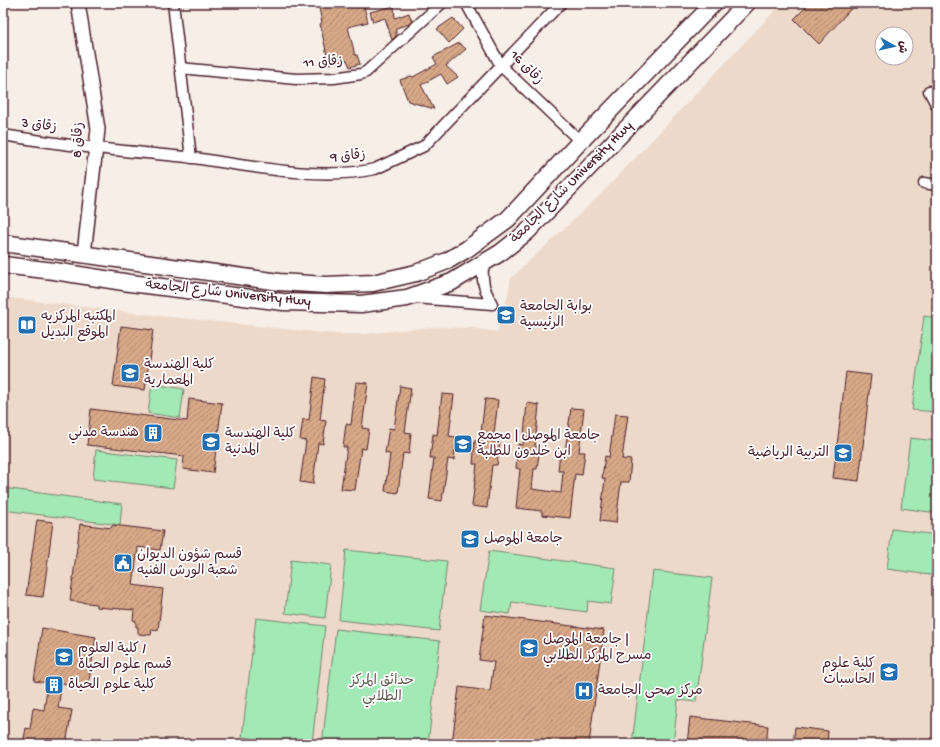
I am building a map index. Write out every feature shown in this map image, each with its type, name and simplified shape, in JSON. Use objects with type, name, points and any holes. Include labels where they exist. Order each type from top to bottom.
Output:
[{"type":"main road","name":"شارع الجامعة University Hwy","points":[[3,243],[279,282],[326,285],[372,283],[416,274],[467,249],[508,219],[580,141],[714,3]]},
{"type":"main road","name":"شارع الجامعة University Hwy","points":[[3,265],[54,271],[130,283],[283,302],[361,304],[407,298],[452,282],[500,253],[527,232],[747,3]]},
{"type":"street","name":"زقاق 8","points":[[78,3],[98,129],[84,254]]},
{"type":"street","points":[[173,3],[191,158]]},
{"type":"street","name":"زقاق 11","points":[[180,68],[296,80],[334,78],[361,74],[366,72],[442,3]]},
{"type":"street","name":"زقاق 16","points":[[466,3],[501,66],[580,141]]},
{"type":"street","name":"زقاق 9","points":[[96,148],[191,158],[294,172],[325,173],[367,171],[375,169],[424,146],[561,3]]},
{"type":"street","points":[[929,91],[937,106]]},
{"type":"street","name":"زقاق 3","points":[[3,136],[96,148]]},
{"type":"street","points":[[924,183],[937,185]]},
{"type":"street","points":[[407,298],[492,304],[482,282],[483,264]]},
{"type":"shaded area","name":"جامعة الموصل","points":[[782,3],[937,3],[937,744],[3,744],[3,297],[143,314],[333,334],[363,334],[432,327],[473,328],[497,332],[508,295],[511,278],[599,196]]},
{"type":"green space","points":[[924,316],[937,318],[937,412],[912,410]]},
{"type":"green space","points":[[152,384],[184,389],[180,418],[148,413]]},
{"type":"green space","points":[[910,438],[937,441],[937,513],[901,508]]},
{"type":"green space","points":[[96,450],[177,460],[173,488],[93,479]]},
{"type":"green space","points":[[3,488],[122,504],[120,525],[3,510]]},
{"type":"green space","points":[[892,529],[937,535],[937,576],[887,569]]},
{"type":"green space","points":[[346,550],[447,561],[439,631],[339,620]]},
{"type":"green space","points":[[489,551],[616,568],[611,604],[588,601],[587,612],[512,602],[510,614],[480,610]]},
{"type":"green space","points":[[291,560],[331,565],[325,618],[285,613]]},
{"type":"green space","points":[[653,571],[712,578],[696,702],[678,700],[673,744],[632,744]]},
{"type":"green space","name":"حدائق المركز الطلابي","points":[[256,618],[325,626],[312,744],[242,737]]},
{"type":"green space","name":"حدائق المركز الطلابي","points":[[336,629],[440,641],[428,744],[322,744]]},
{"type":"building","points":[[318,3],[333,3],[333,6],[343,3],[363,3],[368,22],[348,27],[355,55],[357,55],[360,64],[350,67],[347,60],[329,64],[320,24],[322,23]]},
{"type":"building","points":[[810,3],[856,3],[819,44],[794,19]]},
{"type":"building","points":[[394,6],[395,18],[409,13],[412,22],[396,28],[396,36],[392,40],[385,18],[373,22],[370,12]]},
{"type":"building","points":[[453,18],[463,29],[449,43],[437,29]]},
{"type":"building","points":[[459,43],[466,49],[446,66],[458,77],[447,84],[441,74],[421,85],[434,109],[408,101],[400,80],[411,76],[413,77],[437,64],[433,57]]},
{"type":"building","points":[[121,326],[153,330],[145,390],[113,386]]},
{"type":"building","points":[[846,372],[871,375],[859,481],[833,478]]},
{"type":"building","points":[[314,377],[325,379],[320,420],[326,421],[323,444],[318,443],[313,484],[300,482],[306,441],[300,440],[303,419],[309,420]]},
{"type":"building","points":[[356,382],[368,383],[362,428],[369,429],[366,449],[361,448],[355,490],[341,489],[347,447],[343,447],[346,424],[351,425]]},
{"type":"building","points":[[400,386],[411,388],[405,432],[411,433],[409,454],[403,453],[398,493],[385,491],[390,454],[385,453],[389,428],[394,429]]},
{"type":"building","points":[[442,394],[454,395],[449,436],[456,437],[454,460],[448,459],[442,501],[429,499],[434,458],[430,458],[433,434],[437,435]]},
{"type":"building","name":"هندسة مدني","points":[[189,399],[222,403],[213,473],[183,469],[184,456],[87,445],[91,409],[187,421]]},
{"type":"building","points":[[485,399],[498,400],[493,442],[500,442],[497,465],[492,465],[487,508],[472,506],[477,464],[473,464],[475,440],[480,441]]},
{"type":"building","points":[[527,403],[539,405],[535,446],[540,447],[537,469],[534,469],[532,489],[561,493],[563,471],[558,471],[560,451],[565,452],[571,408],[584,409],[579,452],[585,452],[582,475],[575,474],[570,518],[542,515],[542,511],[516,508],[520,469],[516,468],[518,444],[523,445]]},
{"type":"building","points":[[615,414],[628,415],[622,459],[631,460],[629,482],[621,482],[616,523],[600,521],[605,479],[602,478],[605,456],[609,457]]},
{"type":"building","points":[[37,520],[53,522],[43,597],[26,595]]},
{"type":"building","points":[[80,524],[111,528],[113,525],[163,531],[160,550],[138,547],[133,585],[163,589],[158,630],[152,629],[151,635],[138,634],[136,621],[133,620],[134,610],[96,607],[96,604],[70,601]]},
{"type":"building","points":[[485,615],[604,630],[589,744],[549,744],[523,741],[523,744],[452,744],[459,687],[490,691],[494,662],[479,660]]},
{"type":"building","name":"كلية علوم الحياة","points":[[42,628],[96,637],[88,687],[62,683],[58,708],[72,710],[66,744],[23,744],[26,728],[30,729],[33,708],[44,710],[48,683],[34,681]]},
{"type":"building","points":[[690,717],[768,726],[766,744],[687,744]]},
{"type":"building","points":[[795,727],[828,731],[827,744],[793,744]]},
{"type":"place","name":"بوابة الجامعة الرئيسية","points":[[506,315]]},
{"type":"place","name":"المكتبه المركزيه الموقع البديل","points":[[27,325]]},
{"type":"place","name":"كلية الهندسة المعمارية","points":[[130,373]]},
{"type":"place","name":"هندسة مدني","points":[[153,433]]},
{"type":"place","name":"كلية الهندسة المدنية","points":[[211,442]]},
{"type":"place","name":"جامعة الموصل | مجمع ابن خلدون للطلبة","points":[[463,444]]},
{"type":"place","name":"التربية الرياضية","points":[[843,453]]},
{"type":"place","name":"جامعة الموصل","points":[[470,539]]},
{"type":"place","name":"قسم شؤون الديوان شعبة الورش الفنيه","points":[[123,563]]},
{"type":"place","name":"جامعة الموصل | مسرح المركز الطلابي","points":[[529,648]]},
{"type":"place","name":"كلية العلوم / قسم علوم الحياة","points":[[64,657]]},
{"type":"place","name":"كلية علوم الحاسبات","points":[[889,672]]},
{"type":"place","name":"كلية علوم الحياة","points":[[54,685]]},
{"type":"place","name":"مركز صحي الجامعة","points":[[584,691]]}]
